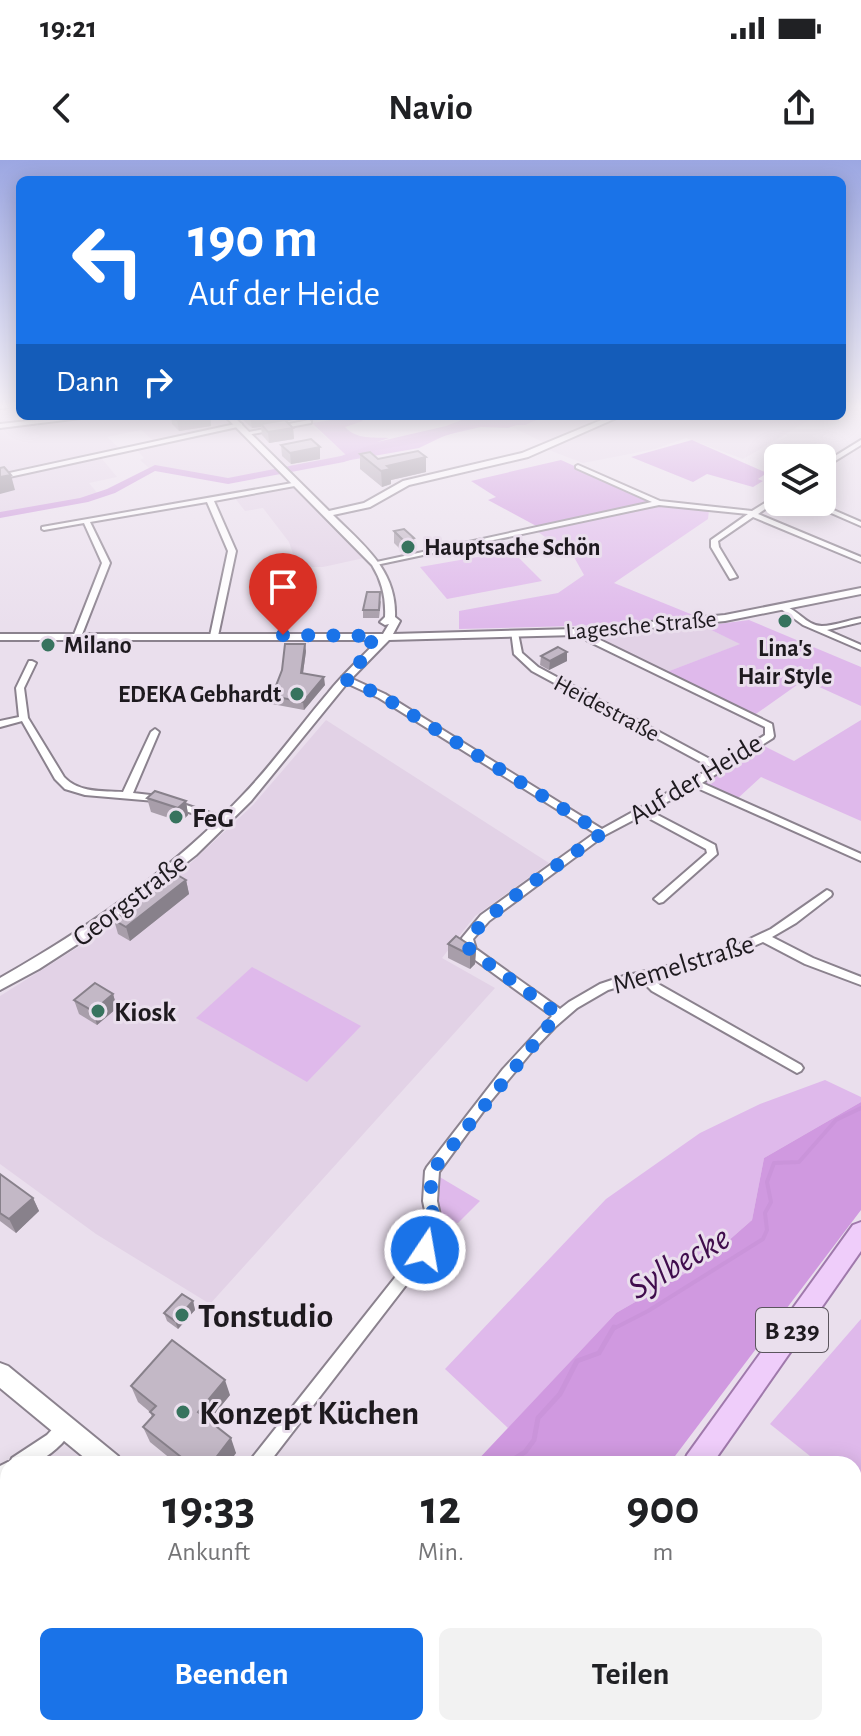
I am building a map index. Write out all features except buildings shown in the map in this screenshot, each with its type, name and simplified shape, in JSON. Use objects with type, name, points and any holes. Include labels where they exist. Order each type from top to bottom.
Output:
[{"type":"main road","name":"B 239","points":[[702,1456],[861,1232]]},
{"type":"main road","points":[[0,1374],[100,1456]]},
{"type":"street","points":[[294,480],[376,563],[659,503]]},
{"type":"street","points":[[328,514],[367,505],[406,483],[421,480]]},
{"type":"street","points":[[606,480],[659,503],[752,513],[861,560]]},
{"type":"street","points":[[44,528],[298,484]]},
{"type":"street","points":[[210,500],[232,551],[214,636]]},
{"type":"street","points":[[733,577],[714,540],[764,506]]},
{"type":"street","points":[[836,513],[861,524]]},
{"type":"street","points":[[77,637],[106,563],[87,522]]},
{"type":"street","name":"Georgstraße","points":[[0,985],[116,914],[176,866],[225,821],[283,758],[383,634],[390,618],[390,598],[383,573],[376,563]]},
{"type":"street","name":"Lagesche Straße","points":[[0,637],[583,632],[686,623],[861,591]]},
{"type":"street","points":[[784,607],[818,630],[861,648]]},
{"type":"street","points":[[818,630],[861,620]]},
{"type":"street","name":"Auf der Heide","points":[[558,1014],[471,951],[467,938],[485,918],[602,833],[695,783],[770,736],[769,726],[591,639],[583,632]]},
{"type":"street","name":"Heidestraße","points":[[514,633],[518,654],[535,669],[719,768]]},
{"type":"street","points":[[32,663],[20,688],[24,718],[60,779],[68,787],[85,792],[156,798],[225,821]]},
{"type":"street","points":[[345,679],[382,696],[602,833]]},
{"type":"street","points":[[0,724],[24,718]]},
{"type":"street","points":[[127,795],[155,732]]},
{"type":"street","points":[[695,783],[861,858]]},
{"type":"street","points":[[642,811],[711,847],[712,854],[659,899]]},
{"type":"street","name":"Memelstraße","points":[[264,1456],[425,1250],[435,1225],[430,1201],[432,1171],[558,1014],[603,987],[701,963],[765,938],[827,894]]},
{"type":"street","points":[[765,938],[809,961],[861,981]]},
{"type":"street","points":[[643,976],[656,988],[797,1068]]},
{"type":"street","points":[[30,1456],[53,1441],[65,1428]]},
{"type":"shaded area","points":[[0,480],[105,480],[89,483],[98,494],[22,513],[0,514]]},
{"type":"shaded area","points":[[604,480],[652,503],[540,528],[488,500],[496,497],[471,481]]},
{"type":"shaded area","points":[[727,480],[759,480],[763,481],[753,487]]},
{"type":"shaded area","points":[[290,487],[364,558],[323,567],[292,567],[293,554],[289,542],[263,508],[245,511],[234,497]]},
{"type":"shaded area","points":[[663,505],[709,510],[708,519],[614,583],[698,617],[609,625],[459,629],[459,611],[558,593],[584,575],[574,557],[538,532]]},
{"type":"shaded area","points":[[512,551],[542,581],[447,599],[420,567]]},
{"type":"shaded area","points":[[749,620],[861,667],[861,706],[804,680],[753,716],[664,673],[740,644],[703,626]]},
{"type":"shaded area","points":[[703,626],[741,644],[664,673],[589,636]]},
{"type":"shaded area","points":[[326,720],[549,863],[475,916],[442,958],[495,988],[210,1304],[96,1234],[0,1164],[0,996],[107,929],[179,874],[253,805]]},
{"type":"shaded area","points":[[861,720],[861,821],[761,777],[737,799],[702,782],[762,745],[794,761]]},
{"type":"shaded area","points":[[252,967],[361,1026],[307,1082],[196,1018]]},
{"type":"shaded area","points":[[825,1080],[861,1097],[861,1102],[764,1158],[752,1220],[703,1263],[616,1313],[508,1428],[445,1369],[606,1199],[700,1133],[760,1104]]},
{"type":"shaded area","points":[[861,1102],[861,1210],[675,1456],[482,1456],[616,1313],[703,1263],[752,1220],[764,1158]]},
{"type":"shaded area","points":[[438,1176],[480,1201],[458,1223],[442,1220],[436,1209]]},
{"type":"shaded area","points":[[861,1319],[861,1456],[810,1456],[770,1424]]},
{"type":"waterway","points":[[0,515],[84,500],[111,491],[131,480]]},
{"type":"waterway","points":[[220,480],[236,480]]},
{"type":"waterway","name":"Sylbecke","points":[[613,1329],[648,1311],[763,1239],[767,1230],[765,1213],[771,1202],[767,1182],[774,1163],[799,1162],[836,1120],[861,1108]]},
{"type":"waterway","name":"Sylbecke","points":[[519,1456],[534,1440],[538,1418],[560,1394],[577,1361],[599,1353],[614,1327]]},
{"type":"place","name":"Hauptsache Schön","points":[[408,547]]},
{"type":"place","name":"Lina's Hair Style","points":[[785,621]]},
{"type":"place","name":"Milano","points":[[48,645]]},
{"type":"place","name":"EDEKA Gebhardt","points":[[297,694]]},
{"type":"place","name":"FeG","points":[[176,817]]},
{"type":"place","name":"Kiosk","points":[[98,1011]]},
{"type":"place","name":"Tonstudio","points":[[182,1315]]},
{"type":"place","name":"Konzept Küchen","points":[[183,1412]]},
{"type":"route","points":[[283,635],[376,636],[368,646],[370,651],[345,679],[382,696],[602,833],[485,918],[467,938],[471,951],[558,1014],[432,1171],[430,1201],[435,1225],[425,1250]]}]
